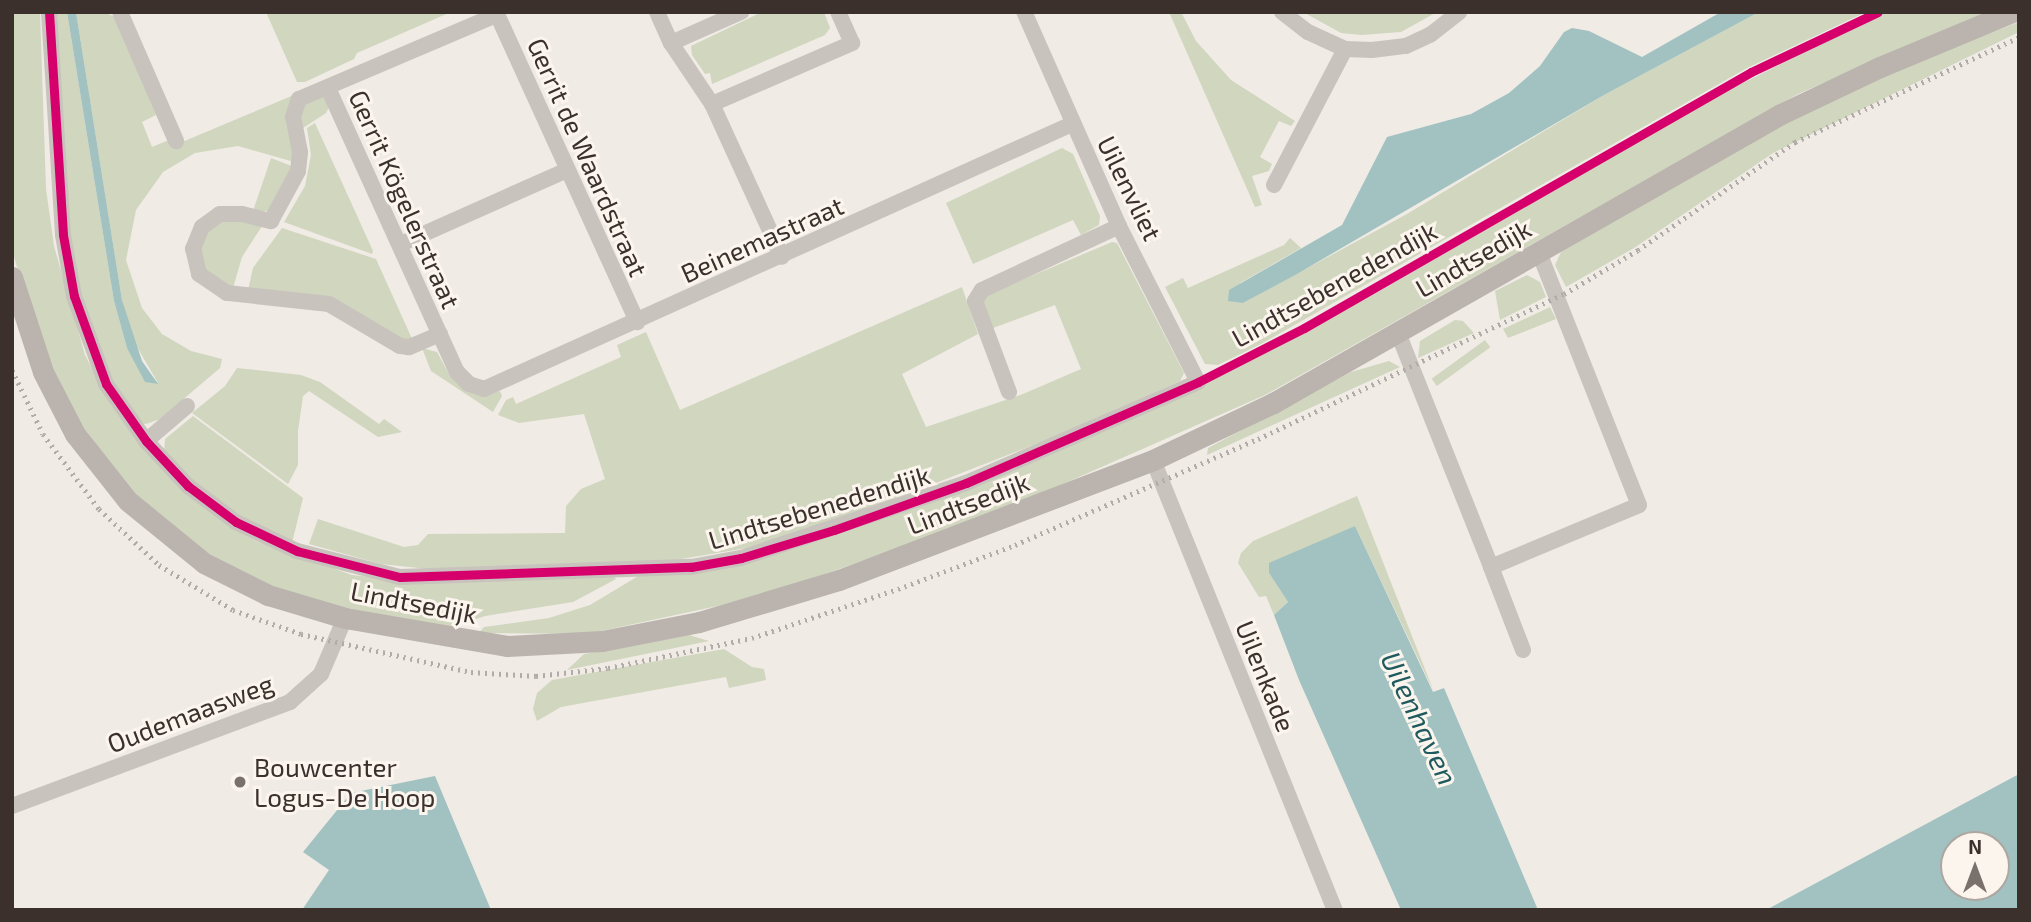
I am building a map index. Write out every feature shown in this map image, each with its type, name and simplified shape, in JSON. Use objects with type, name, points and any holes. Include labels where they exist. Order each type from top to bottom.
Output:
[{"type":"main road","name":"Lindtsedijk","points":[[12,277],[52,393],[85,450],[128,501],[179,545],[228,576],[287,603],[345,618],[507,646],[552,647],[632,636],[738,611],[839,580],[1153,460],[1273,403],[1781,114],[1880,67],[2012,12]]},
{"type":"street","name":"Lindtsebenedendijk","points":[[49,12],[63,235],[74,296],[106,384],[146,440],[188,486],[236,522],[297,551],[400,577],[680,568],[741,558],[965,483],[1198,382]]},
{"type":"street","points":[[120,12],[176,142]]},
{"type":"street","points":[[657,12],[671,43],[712,104],[782,257]]},
{"type":"street","points":[[671,43],[741,12]]},
{"type":"street","points":[[712,104],[852,43],[838,12]]},
{"type":"street","name":"Uilenvliet","points":[[1024,12],[1119,226],[1198,382]]},
{"type":"street","points":[[1282,12],[1308,32],[1345,49],[1406,46],[1430,36],[1459,12]]},
{"type":"street","points":[[328,88],[496,13]]},
{"type":"street","name":"Gerrit de Waardstraat","points":[[496,13],[637,322]]},
{"type":"street","points":[[1274,185],[1345,49]]},
{"type":"street","name":"Gerrit Kögelerstraat","points":[[440,334],[400,346],[329,304],[227,293],[199,274],[193,249],[196,237],[211,219],[232,213],[271,221],[298,171],[294,107],[307,93],[328,88],[401,244],[457,372],[469,384]]},
{"type":"street","name":"Beinemastraat","points":[[469,384],[484,389],[493,386],[1072,124]]},
{"type":"street","points":[[401,244],[567,170]]},
{"type":"street","points":[[1009,392],[975,301],[982,290],[1119,226]]},
{"type":"street","points":[[1490,567],[1639,505],[1539,252]]},
{"type":"street","points":[[1398,333],[1523,650]]},
{"type":"street","points":[[146,440],[187,406]]},
{"type":"street","name":"Uilenkade","points":[[1153,460],[1335,910]]},
{"type":"street","name":"Oudemaasweg","points":[[12,806],[290,702],[321,674],[345,618]]},
{"type":"green space","points":[[12,12],[40,12],[46,189],[54,246],[85,355],[111,405],[222,521],[259,542],[352,575],[411,581],[612,575],[616,579],[573,602],[485,616],[453,627],[350,610],[277,589],[223,563],[167,525],[128,487],[69,408],[28,305],[12,250]]},
{"type":"green space","points":[[53,12],[67,12],[114,301],[127,348],[158,383],[133,340],[122,300],[76,12],[104,12],[117,18],[156,115],[142,122],[152,147],[169,140],[175,145],[301,92],[294,162],[238,146],[195,153],[163,172],[136,210],[126,260],[142,308],[162,334],[191,351],[222,359],[220,368],[160,419],[146,424],[139,423],[116,389],[90,327],[68,241]]},
{"type":"green space","points":[[266,12],[451,12],[357,53],[354,59],[305,82],[297,82]]},
{"type":"green space","points":[[762,12],[824,12],[830,28],[825,35],[712,84],[710,73],[705,74],[692,55],[691,46]]},
{"type":"green space","points":[[1169,12],[1181,12],[1196,41],[1231,80],[1295,121],[1291,126],[1279,121],[1260,157],[1272,164],[1269,171],[1252,176],[1262,205],[1255,207]]},
{"type":"green space","points":[[1303,12],[1437,12],[1401,32],[1362,35],[1341,33]]},
{"type":"green space","points":[[1759,12],[1866,12],[1747,68],[1261,344],[1218,365],[1205,364],[1165,287],[1183,278],[1188,288],[1284,245],[1290,238],[1301,248],[1240,283],[1243,303],[1407,214],[1604,95]]},
{"type":"green space","points":[[1885,12],[1987,12],[1798,94],[1265,395],[1011,507],[817,577],[722,605],[587,634],[479,633],[484,627],[549,618],[590,605],[640,575],[711,570],[1189,391],[1376,293],[1719,95]]},
{"type":"green space","points":[[2019,22],[2019,32],[1773,153],[1634,248],[1566,287],[1555,265],[1561,252],[1607,224],[1773,129],[1897,69]]},
{"type":"green space","points":[[323,92],[329,107],[326,113],[303,128],[299,108]]},
{"type":"green space","points":[[315,123],[373,251],[372,254],[284,222],[305,186],[311,155],[307,128]]},
{"type":"green space","points":[[1062,148],[1073,154],[1100,216],[1099,225],[1081,235],[1073,220],[973,264],[946,203]]},
{"type":"green space","points":[[271,158],[294,167],[268,211],[253,211]]},
{"type":"green space","points":[[220,219],[264,223],[242,257],[233,288],[200,266],[200,239]]},
{"type":"green space","points":[[282,228],[376,259],[413,341],[405,342],[341,303],[248,290],[253,268]]},
{"type":"green space","points":[[1112,242],[1117,243],[1184,373],[1180,381],[1051,438],[887,502],[753,547],[663,562],[438,570],[381,564],[309,544],[318,519],[404,547],[418,545],[428,534],[565,533],[566,506],[581,489],[605,479],[584,414],[519,423],[498,415],[506,400],[513,397],[516,404],[621,357],[617,345],[646,332],[680,410],[962,287],[978,334],[902,374],[926,427],[1023,394],[1081,369],[1055,305],[993,328],[983,303],[986,295]]},
{"type":"green space","points":[[1527,275],[1540,282],[1546,297],[1500,320],[1495,291]]},
{"type":"green space","points":[[1550,307],[1556,319],[1508,338],[1503,329]]},
{"type":"green space","points":[[1455,320],[1463,321],[1474,333],[1418,358],[1420,341]]},
{"type":"green space","points":[[1485,340],[1490,347],[1437,386],[1432,379]]},
{"type":"green space","points":[[422,348],[437,352],[450,376],[467,391],[482,396],[500,391],[502,396],[493,412],[431,371]]},
{"type":"green space","points":[[1389,361],[1400,367],[1207,455],[1208,448],[1351,372]]},
{"type":"green space","points":[[237,368],[301,375],[320,382],[379,424],[384,419],[402,432],[378,437],[309,391],[303,396],[298,431],[298,465],[288,484],[192,413],[225,386]]},
{"type":"green space","points":[[193,416],[303,498],[292,543],[256,526],[198,487],[164,453],[165,439]]},
{"type":"green space","points":[[1357,496],[1434,692],[1355,526],[1269,573],[1288,602],[1274,615],[1266,596],[1259,597],[1238,563],[1241,553],[1253,541]]},
{"type":"green space","points":[[689,635],[709,641],[567,670],[584,654]]},
{"type":"green space","points":[[724,649],[752,667],[764,669],[766,680],[729,688],[726,677],[561,707],[537,721],[533,709],[537,693],[552,680]]},
{"type":"water","points":[[67,12],[76,12],[122,300],[142,361],[158,384],[145,382],[127,348],[114,301]]},
{"type":"water","points":[[1721,12],[1759,12],[1604,95],[1297,274],[1243,303],[1228,301],[1229,290],[1342,225],[1387,137],[1471,114],[1509,93],[1540,66],[1564,32],[1572,28],[1589,31],[1642,57]]},
{"type":"water","name":"Uilenhaven","points":[[1355,526],[1433,692],[1444,688],[1538,910],[1401,910],[1299,680],[1274,615],[1288,602],[1269,573],[1269,563]]},
{"type":"water","points":[[2019,774],[2019,910],[1766,910]]},
{"type":"water","points":[[435,776],[491,910],[302,910],[329,870],[303,852],[351,793]]},
{"type":"railway","points":[[12,370],[43,434],[99,509],[159,565],[233,610],[301,634],[471,672],[536,676],[608,668],[752,638],[898,589],[1015,545],[1258,439],[1564,294],[1638,250],[1795,142],[2019,37]]},
{"type":"cycle path","points":[[49,12],[63,235],[74,296],[106,384],[146,441],[188,486],[236,522],[297,551],[400,577],[691,567],[741,558],[834,530],[966,483],[1198,382],[1304,328],[1751,72],[1878,12]]},
{"type":"place","name":"Bouwcenter Logus-De Hoop","points":[[240,782]]}]
